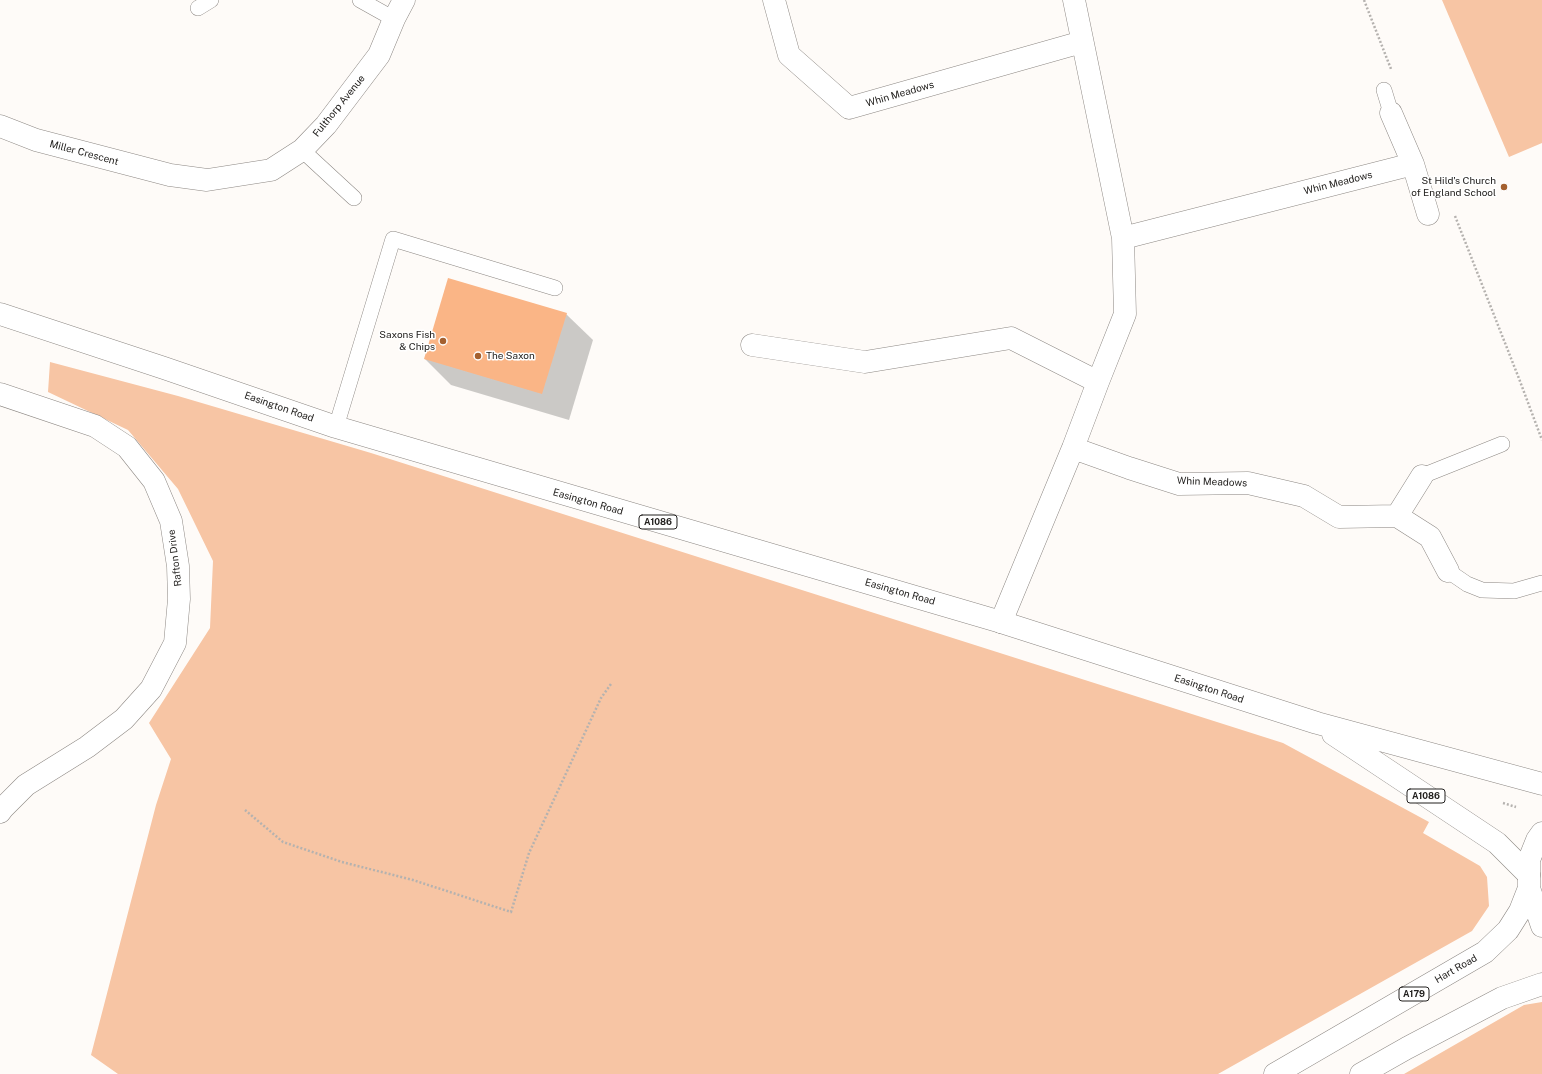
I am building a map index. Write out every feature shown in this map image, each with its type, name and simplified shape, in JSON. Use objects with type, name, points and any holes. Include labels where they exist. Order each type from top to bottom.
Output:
[{"type":"main road","name":"Fulthorp Avenue","points":[[170,175],[207,180],[271,170],[302,150],[326,125],[379,55],[394,19],[404,0]]},
{"type":"main road","name":"Whin Meadows","points":[[774,0],[789,55],[849,108],[1082,42]]},
{"type":"main road","points":[[1001,622],[1073,448],[1125,314],[1123,238],[1074,0]]},
{"type":"main road","points":[[1391,113],[1413,164],[1428,214]]},
{"type":"main road","name":"Miller Crescent","points":[[0,126],[36,140],[170,175]]},
{"type":"main road","name":"Whin Meadows","points":[[1123,238],[1413,164]]},
{"type":"main road","name":"Easington Road","points":[[0,314],[172,370],[336,427],[1001,622],[1317,723],[1542,784]]},
{"type":"main road","points":[[752,345],[865,362],[1011,338],[1098,382]]},
{"type":"main road","name":"Rafton Drive","points":[[0,394],[94,426],[127,447],[154,481],[171,521],[178,566],[179,599],[174,643],[151,689],[124,718],[87,747],[26,785],[0,812]]},
{"type":"main road","name":"Whin Meadows","points":[[1073,448],[1179,484],[1248,483],[1304,496],[1339,517],[1397,516]]},
{"type":"main road","points":[[1422,476],[1397,516],[1430,537],[1448,571]]},
{"type":"main road","name":"Easington Road","points":[[1317,723],[1497,843],[1529,882]]},
{"type":"main road","points":[[1542,833],[1537,840],[1530,860],[1529,882],[1540,924],[1542,926]]},
{"type":"main road","name":"Hart Road","points":[[1275,1074],[1485,952],[1508,930],[1520,911],[1529,882]]},
{"type":"main road","points":[[1362,1074],[1407,1048],[1502,998],[1542,984]]},
{"type":"lane","points":[[198,8],[211,0]]},
{"type":"lane","points":[[360,0],[394,19]]},
{"type":"lane","points":[[1384,90],[1391,113]]},
{"type":"lane","points":[[302,150],[354,198]]},
{"type":"lane","points":[[336,427],[393,239],[555,288]]},
{"type":"lane","points":[[1422,476],[1502,444]]},
{"type":"lane","points":[[1448,571],[1466,584],[1482,590],[1514,591],[1542,583]]},
{"type":"path","points":[[245,810],[283,842],[342,862],[413,880],[511,912],[529,852],[601,698],[611,684]]},
{"type":"shaded area","points":[[1442,0],[1542,0],[1542,143],[1509,157]]},
{"type":"shaded area","points":[[50,362],[178,396],[371,453],[1283,743],[1429,822],[1423,833],[1480,866],[1487,877],[1489,906],[1472,931],[1218,1074],[118,1074],[91,1055],[156,805],[171,759],[149,723],[210,628],[213,561],[178,489],[128,430],[48,392]]},
{"type":"shaded area","points":[[1542,1002],[1542,1074],[1404,1074],[1524,1005]]},
{"type":"building","points":[[448,278],[567,313],[542,394],[424,359]]},
{"type":"place","name":"St Hild's Church of England School","points":[[1504,187]]},
{"type":"place","name":"Saxons Fish & Chips","points":[[443,341]]},
{"type":"place","name":"The Saxon","points":[[478,356]]}]
